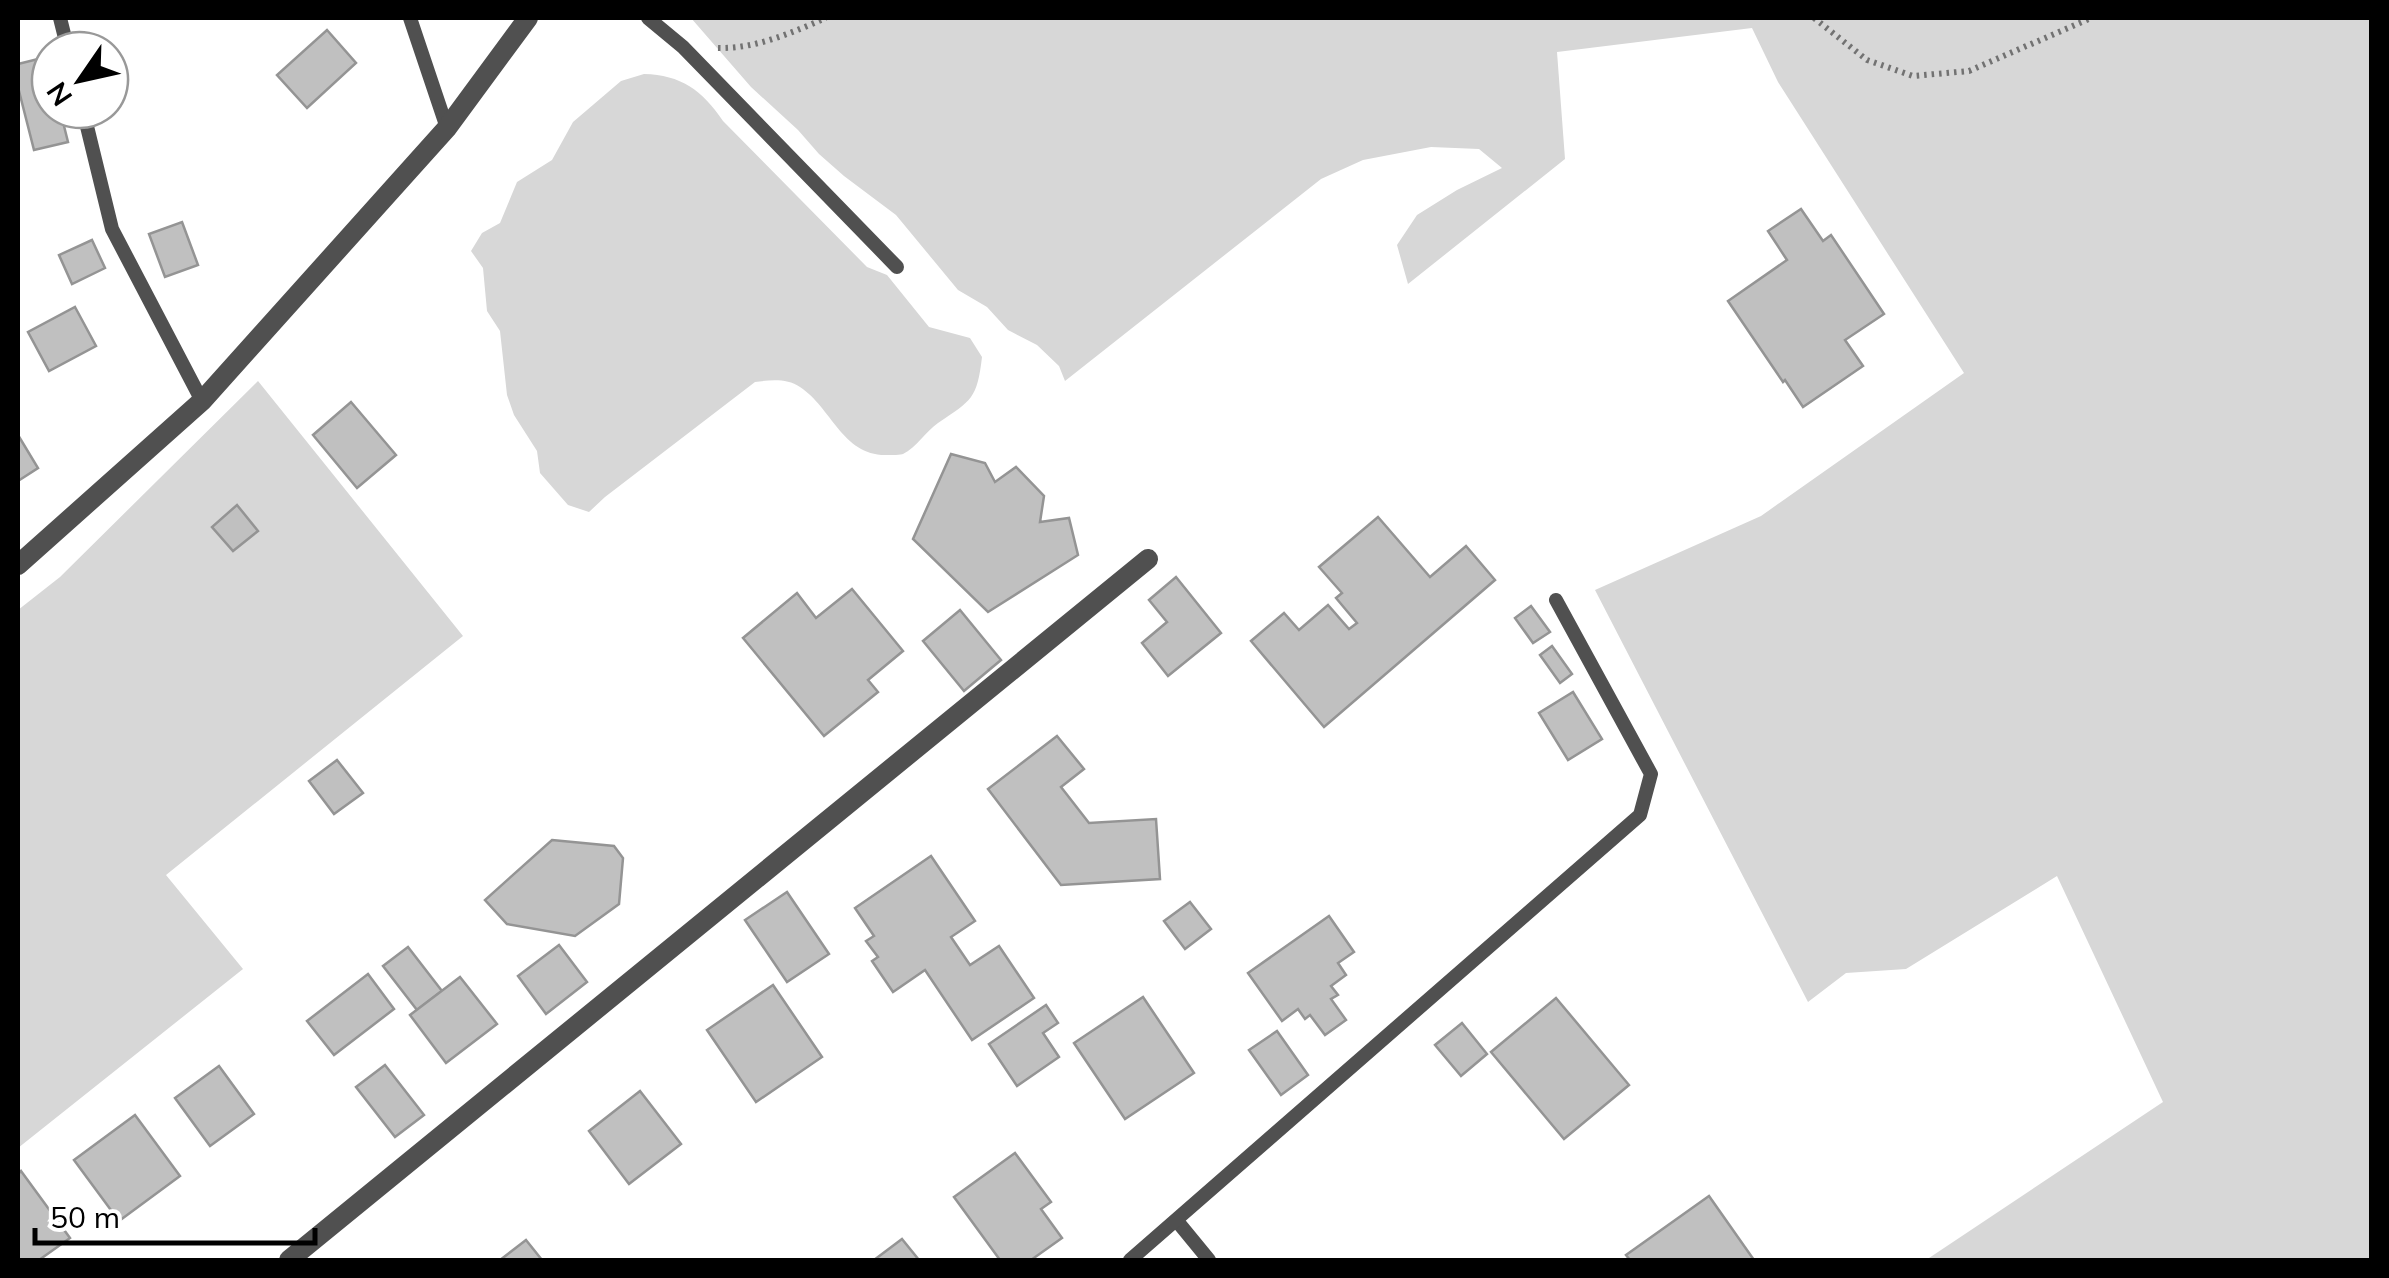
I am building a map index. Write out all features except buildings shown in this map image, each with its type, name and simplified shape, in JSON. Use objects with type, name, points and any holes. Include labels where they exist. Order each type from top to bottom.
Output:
[{"type":"street","points":[[18,564],[202,401],[447,128],[528,18]]},
{"type":"street","points":[[288,1260],[1148,559]]},
{"type":"lane","points":[[410,18],[447,128]]},
{"type":"lane","points":[[648,18],[683,47],[897,267]]},
{"type":"lane","points":[[88,130],[112,230],[202,401]]},
{"type":"lane","points":[[1130,1260],[1640,815],[1651,774],[1556,600]]},
{"type":"lane","points":[[1177,1221],[1209,1260]]},
{"type":"path","points":[[683,47],[728,48],[780,38],[826,18]]},
{"type":"path","points":[[1814,18],[1867,60],[1913,76],[1969,70],[2091,18]]},
{"type":"shaded area","points":[[691,18],[2371,18],[2371,1260],[1926,1260],[2163,1102],[2057,876],[1906,969],[1846,973],[1808,1002],[1595,590],[1761,516],[1964,373],[1778,82],[1752,28],[1557,52],[1565,159],[1408,284],[1397,245],[1417,215],[1502,168],[1479,149],[1431,147],[1363,160],[1321,179],[1065,381],[1059,366],[1037,345],[1008,330],[987,307],[958,290],[896,215],[819,154],[751,87]]},
{"type":"shaded area","points":[[644,74],[669,77],[699,93],[867,267],[887,275],[929,327],[970,338],[982,357],[978,382],[966,403],[908,451],[873,454],[849,440],[800,387],[784,381],[755,382],[589,512],[568,505],[540,473],[537,451],[514,415],[507,395],[500,331],[487,311],[483,268],[471,251],[482,233],[500,223],[517,182],[552,160],[573,122],[621,81]]},
{"type":"shaded area","points":[[258,381],[463,636],[166,875],[243,969],[18,1148],[18,610],[60,577]]}]
